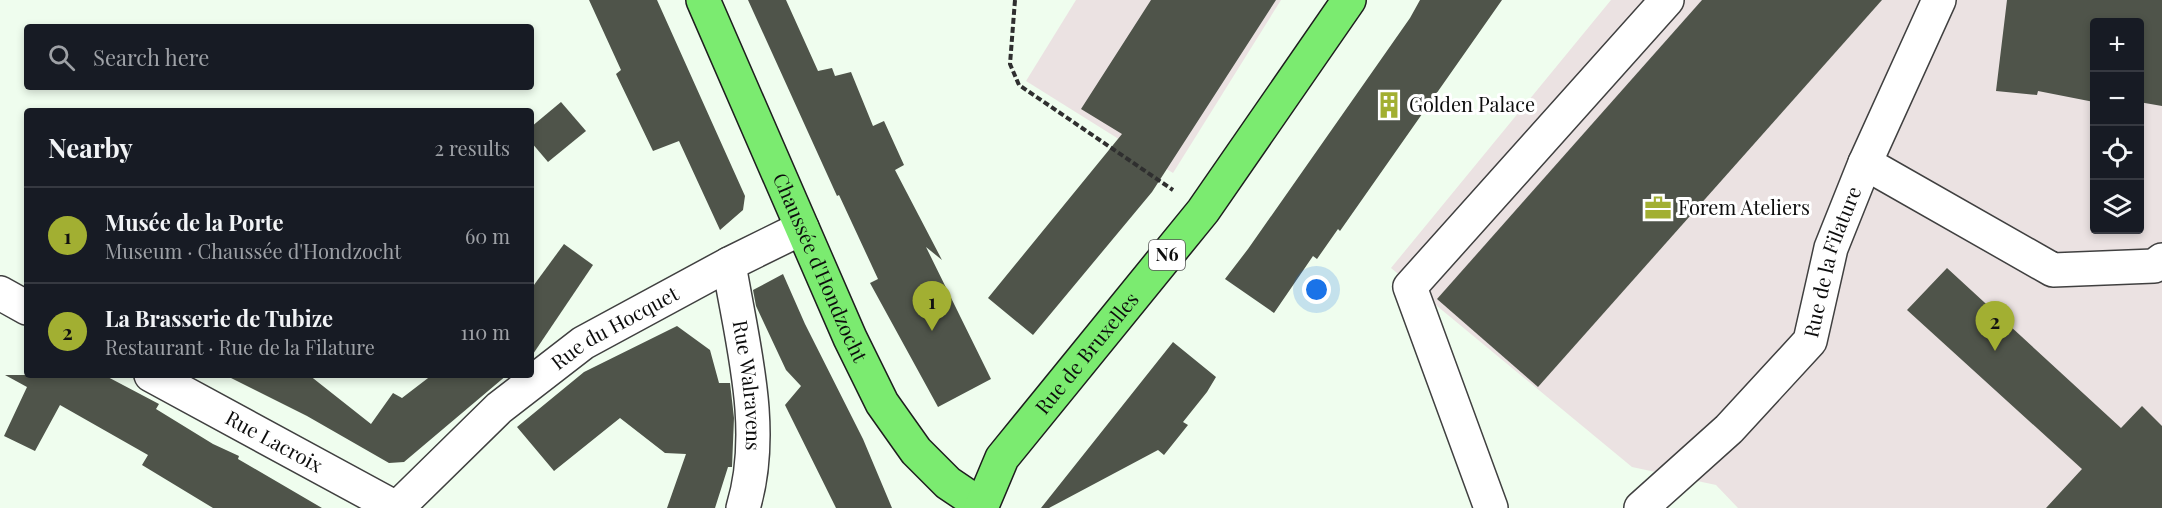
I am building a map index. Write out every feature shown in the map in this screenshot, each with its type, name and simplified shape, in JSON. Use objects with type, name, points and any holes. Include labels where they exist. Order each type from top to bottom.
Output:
[{"type":"main road","name":"Chaussée d'Hondzocht","points":[[703,0],[850,338],[882,403],[916,451],[948,483],[982,507]]},
{"type":"main road","name":"Rue de Bruxelles","points":[[982,507],[1002,458],[1203,211],[1349,0]]},
{"type":"street","points":[[1491,508],[1410,287],[1667,0]]},
{"type":"street","name":"Rue de la Filature","points":[[1641,508],[1729,429],[1810,341],[1831,248],[1865,163],[1939,0]]},
{"type":"street","points":[[1865,163],[2053,270],[2154,266],[2162,260]]},
{"type":"street","name":"Rue du Hocquet","points":[[397,508],[499,408],[582,343],[729,264],[802,228]]},
{"type":"street","name":"Rue Walravens","points":[[729,264],[753,418],[751,483],[743,508]]},
{"type":"street","points":[[0,293],[24,306]]},
{"type":"street","name":"Rue Lacroix","points":[[157,378],[397,508]]},
{"type":"path","points":[[1015,0],[1010,64],[1019,85],[1203,211]]},
{"type":"shaded area","points":[[1076,0],[1281,0],[1173,173],[1026,81]]},
{"type":"shaded area","points":[[1611,0],[2162,0],[2162,508],[1738,508],[1716,485],[1632,467],[1391,268]]},
{"type":"building","points":[[589,0],[657,0],[745,196],[743,210],[720,230],[679,141],[653,151],[616,74],[621,70]]},
{"type":"building","points":[[748,0],[786,0],[818,71],[832,68],[835,76],[851,72],[873,126],[884,121],[904,165],[895,170],[942,260],[926,247],[991,379],[938,407],[870,283],[878,279],[839,195],[837,196]]},
{"type":"building","points":[[1151,0],[1276,0],[1152,192],[1033,335],[988,298],[1122,134],[1081,109]]},
{"type":"building","name":"Golden Palace","points":[[1420,0],[1502,0],[1340,231],[1338,229],[1317,259],[1313,256],[1274,313],[1225,279],[1410,18]]},
{"type":"building","points":[[1702,0],[1882,0],[1538,387],[1437,299]]},
{"type":"building","points":[[2007,0],[2162,0],[2162,106],[2144,103],[2144,18],[2090,18],[2090,101],[2038,91],[2037,95],[1996,91]]},
{"type":"building","points":[[561,102],[586,131],[548,162],[534,146],[534,124]]},
{"type":"building","points":[[564,244],[593,265],[534,353],[534,285]]},
{"type":"building","points":[[1947,268],[2121,428],[2142,406],[2162,426],[2162,508],[2046,508],[2082,469],[1907,310]]},
{"type":"building","points":[[783,274],[805,324],[863,439],[892,508],[836,508],[785,405],[801,386],[786,370],[756,306],[753,290]]},
{"type":"building","points":[[677,326],[710,350],[719,383],[730,383],[734,418],[732,467],[728,467],[715,508],[667,508],[686,454],[665,453],[620,418],[554,471],[517,427],[584,372]]},
{"type":"building","points":[[1173,342],[1216,377],[1183,422],[1188,425],[1164,455],[1158,450],[1049,508],[1041,508]]},
{"type":"building","points":[[5,375],[24,375],[24,378],[110,378],[159,404],[156,409],[213,444],[239,456],[238,459],[322,508],[213,508],[142,465],[148,455],[60,405],[35,451],[4,436],[27,387]]},
{"type":"building","points":[[231,378],[313,378],[371,424],[393,393],[402,398],[428,378],[503,378],[404,462],[389,463],[307,416]]},
{"type":"place","name":"Golden Palace","points":[[1389,105]]},
{"type":"place","name":"Forem Ateliers","points":[[1658,208]]},
{"type":"place","name":"Musée de la Porte","points":[[932,331]]},
{"type":"place","name":"La Brasserie de Tubize","points":[[1995,351]]}]
